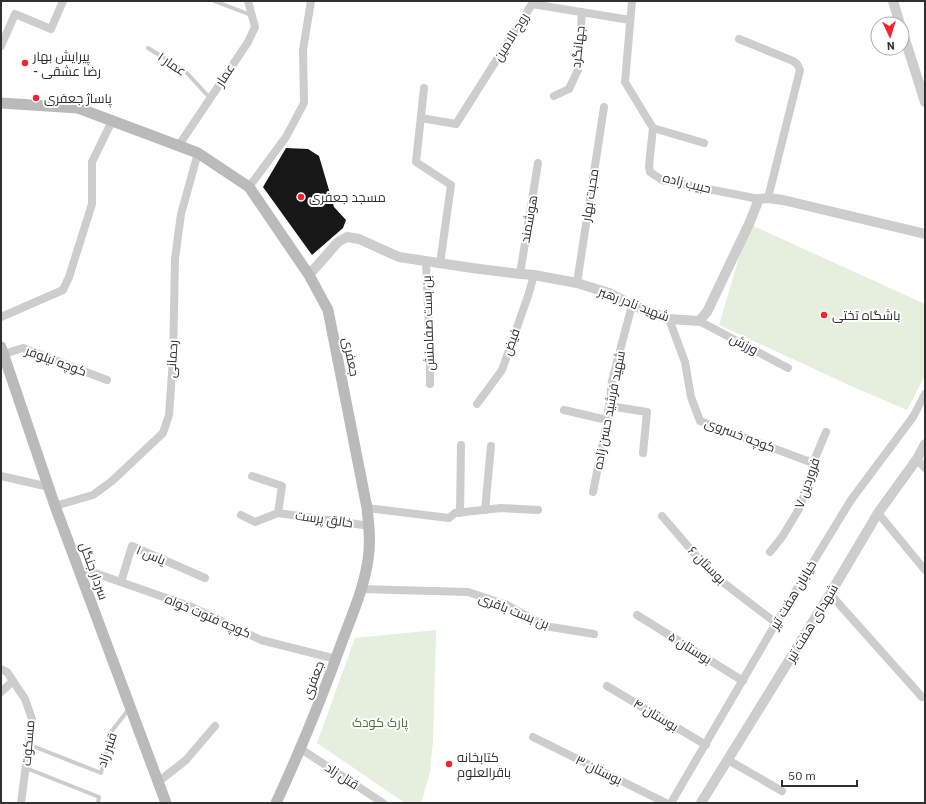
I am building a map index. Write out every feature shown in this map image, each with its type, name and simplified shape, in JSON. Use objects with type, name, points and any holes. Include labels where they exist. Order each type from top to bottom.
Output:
[{"type":"main road","name":"جعفری","points":[[1,103],[78,108],[198,153],[249,187],[309,275],[328,310],[370,526],[368,560],[361,589],[336,659],[301,749],[276,803]]},
{"type":"main road","name":"سردار جنگل","points":[[2,351],[49,488],[166,803]]},
{"type":"street","points":[[1,46],[15,14],[52,28],[63,1]]},
{"type":"street","name":"عمار","points":[[179,146],[248,42],[255,26],[248,1]]},
{"type":"street","points":[[249,187],[286,137],[304,103],[303,50],[311,1]]},
{"type":"street","points":[[632,1],[625,82],[653,128],[704,143]]},
{"type":"street","points":[[893,1],[898,16]]},
{"type":"street","name":"روح الامین","points":[[421,118],[456,124],[532,4],[630,20]]},
{"type":"street","name":"جهانگرد","points":[[554,96],[568,89],[578,70],[582,12]]},
{"type":"street","points":[[699,321],[707,312],[763,198],[800,70],[797,64],[793,61],[739,39]]},
{"type":"street","points":[[910,55],[925,102]]},
{"type":"street","points":[[424,88],[416,162],[451,185],[440,264]]},
{"type":"street","name":"محبت بهار","points":[[577,283],[604,107]]},
{"type":"street","points":[[1,317],[63,290],[69,277],[92,204],[92,162],[112,121]]},
{"type":"street","name":"حبیب زاده","points":[[653,128],[649,166],[650,172],[662,180],[763,198]]},
{"type":"street","name":"رحمانی","points":[[56,506],[93,495],[163,434],[169,416],[173,359],[175,259],[181,214],[198,153]]},
{"type":"street","name":"هوشمند","points":[[520,274],[538,163]]},
{"type":"street","points":[[763,198],[783,200],[925,234]]},
{"type":"street","name":"شهید نادر رهبر","points":[[309,275],[338,242],[347,237],[359,239],[399,257],[440,264],[534,275],[577,283],[609,293],[632,305],[669,319],[699,321]]},
{"type":"street","name":"بن بست صفامنش","points":[[426,262],[430,384]]},
{"type":"street","name":"فیض","points":[[477,404],[502,370],[534,275]]},
{"type":"street","name":"شهید فرشید حسن زاده","points":[[593,492],[607,420],[612,382],[632,305]]},
{"type":"street","name":"کوچه خسروی","points":[[669,319],[685,362],[691,397],[700,420],[813,463]]},
{"type":"street","name":"ورزش","points":[[699,321],[788,368]]},
{"type":"street","name":"کوچه نیلوفر","points":[[2,351],[23,348],[107,380]]},
{"type":"street","name":"خیابان هفت تیر","points":[[671,803],[776,623],[851,500],[913,417],[925,394]]},
{"type":"street","points":[[609,406],[647,412],[643,453]]},
{"type":"street","points":[[564,410],[607,420]]},
{"type":"street","name":"فروردین ۷","points":[[770,552],[782,537],[799,509],[811,476],[813,463],[826,432]]},
{"type":"street","name":"شهدای هفت تیر","points":[[704,802],[878,513],[917,459],[925,444]]},
{"type":"street","points":[[460,513],[461,445]]},
{"type":"street","points":[[485,510],[491,446]]},
{"type":"street","points":[[917,459],[925,468]]},
{"type":"street","points":[[1,476],[49,488]]},
{"type":"street","points":[[241,515],[255,522],[278,512],[282,486],[252,476]]},
{"type":"street","points":[[367,508],[449,518],[455,513],[501,508],[538,510]]},
{"type":"street","name":"خالق پرست","points":[[278,512],[370,526]]},
{"type":"street","points":[[878,513],[925,570]]},
{"type":"street","name":"بوستان ۶","points":[[662,516],[712,574],[776,623]]},
{"type":"street","name":"یاس ۱","points":[[121,582],[132,546],[205,578]]},
{"type":"street","name":"کوچه فتوت خواه","points":[[81,574],[92,572],[192,607],[261,640],[336,659]]},
{"type":"street","name":"بن بست باقری","points":[[361,589],[468,592],[507,606],[545,626],[594,634]]},
{"type":"street","points":[[830,594],[922,696]]},
{"type":"street","name":"بوستان ۵","points":[[637,615],[742,681]]},
{"type":"street","name":"مسکوت","points":[[1,669],[7,672],[26,699],[32,719],[30,745],[21,803]]},
{"type":"street","points":[[1,692],[13,681]]},
{"type":"street","name":"بوستان ۴","points":[[607,686],[706,745]]},
{"type":"street","points":[[158,782],[186,760],[215,726]]},
{"type":"street","name":"بوستان ۳","points":[[533,737],[666,803]]},
{"type":"street","name":"قتل زاد","points":[[301,749],[383,803]]},
{"type":"street","points":[[728,760],[782,791]]},
{"type":"lane","points":[[214,1],[252,16]]},
{"type":"lane","name":"عمار ۱","points":[[148,48],[185,71],[210,98]]},
{"type":"lane","name":"قنبر زاد","points":[[30,745],[101,773],[111,732],[130,708]]},
{"type":"lane","points":[[26,768],[99,797],[98,803]]},
{"type":"green space","name":"باشگاه تختی","points":[[749,224],[925,304],[925,375],[907,410],[851,386],[719,325]]},
{"type":"green space","name":"پارک کودک","points":[[436,630],[433,741],[430,772],[421,803],[405,803],[317,743],[355,638]]},
{"type":"building","name":"مسجد جعفری","points":[[286,148],[308,149],[319,156],[334,207],[346,220],[343,228],[312,255],[263,187]]},
{"type":"place","name":"پیرایش بهار - رضا عشقی","points":[[25,63]]},
{"type":"place","name":"پاساژ جعفری","points":[[36,98]]},
{"type":"place","name":"مسجد جعفری","points":[[301,197]]},
{"type":"place","name":"باشگاه تختی","points":[[824,315]]},
{"type":"place","name":"کتابخانه باقرالعلوم","points":[[449,764]]}]
